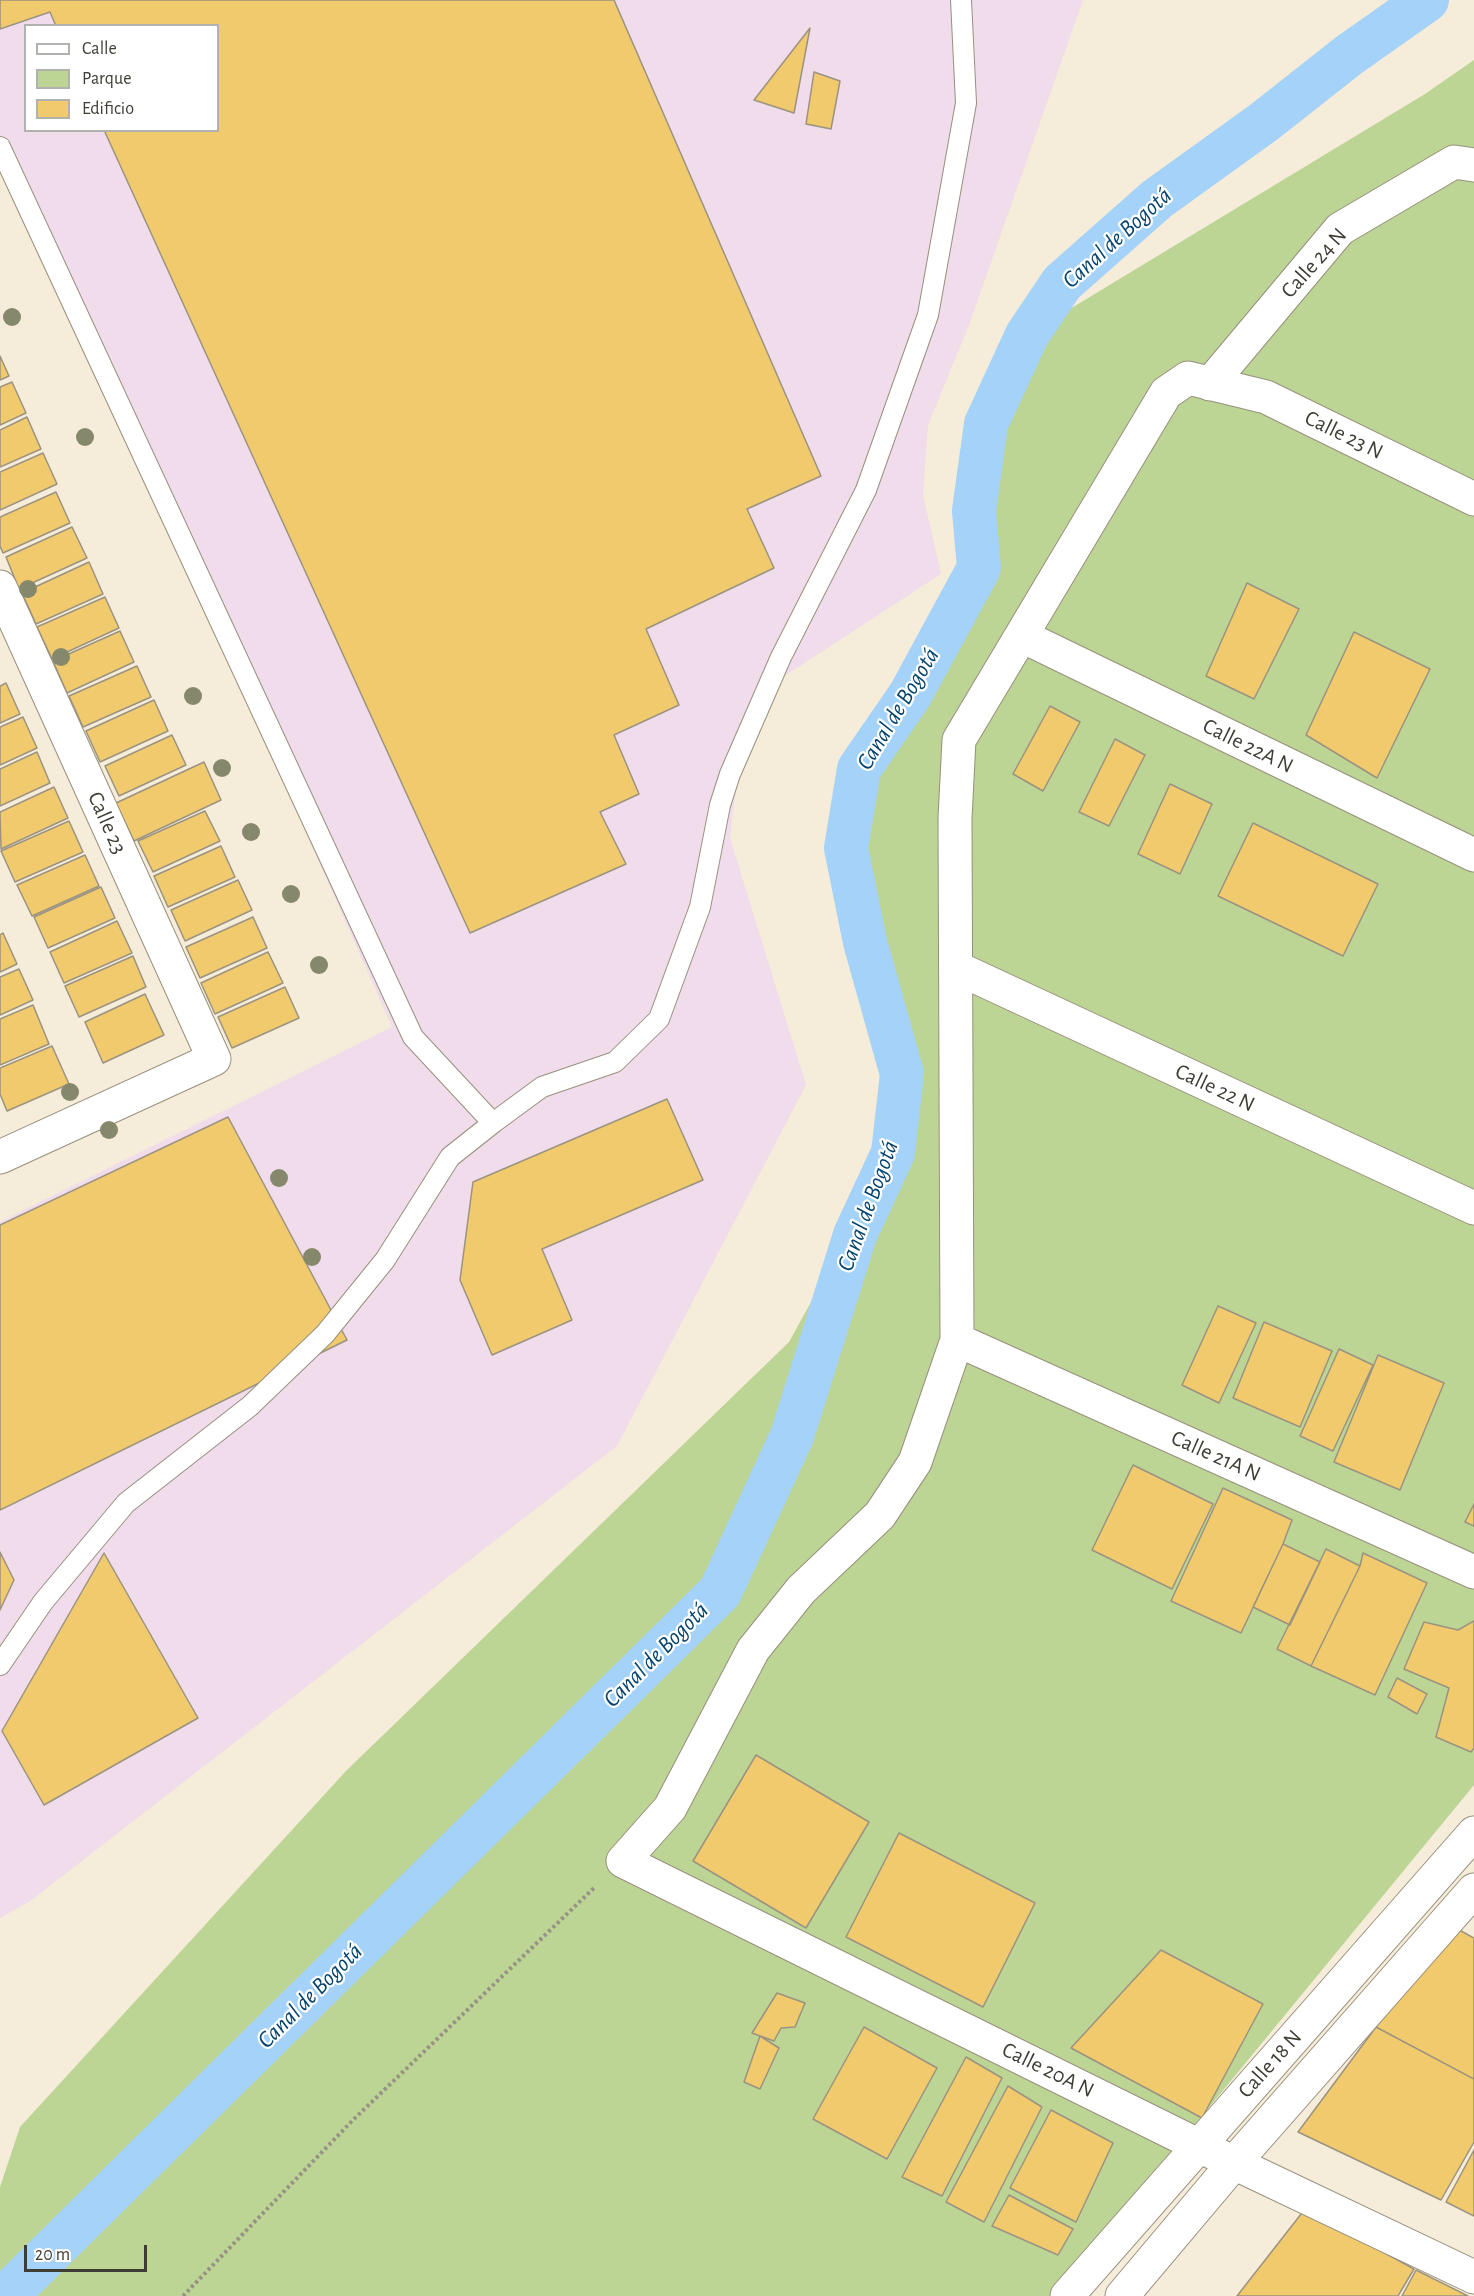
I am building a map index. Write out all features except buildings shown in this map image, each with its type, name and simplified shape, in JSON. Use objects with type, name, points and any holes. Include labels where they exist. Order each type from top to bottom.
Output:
[{"type":"street","name":"Calle 24 N","points":[[1210,384],[1340,229],[1454,162],[1474,165]]},
{"type":"street","name":"Calle 23 N","points":[[623,1861],[670,1808],[753,1650],[801,1590],[880,1515],[915,1462],[957,1340],[955,818],[959,740],[1166,393],[1188,378],[1266,397],[1474,499]]},
{"type":"street","name":"Calle 23","points":[[0,587],[214,1059],[0,1157]]},
{"type":"street","name":"Calle 22A N","points":[[1022,636],[1474,855]]},
{"type":"street","name":"Calle 22 N","points":[[957,968],[1474,1208]]},
{"type":"street","name":"Calle 21A N","points":[[957,1340],[1474,1572]]},
{"type":"street","name":"Calle 18 N","points":[[1067,2296],[1474,1833]]},
{"type":"street","name":"Calle 20A N","points":[[623,1861],[1234,2163],[1474,2277]]},
{"type":"street","points":[[1425,1890],[1469,1904]]},
{"type":"street","name":"Calle 18 N","points":[[1122,2296],[1234,2163],[1469,1904]]},
{"type":"lane","points":[[0,1665],[43,1602],[126,1503],[249,1406],[325,1334],[385,1260],[450,1157],[542,1087],[615,1062],[659,1019],[700,907],[720,805],[730,774],[782,657],[866,490],[928,315],[966,103],[961,0]]},
{"type":"lane","points":[[0,147],[413,1037],[493,1123]]},
{"type":"path","points":[[183,2296],[353,2120],[623,1861]]},
{"type":"shaded area","points":[[0,0],[1083,0],[969,325],[928,425],[923,495],[941,574],[780,679],[738,769],[730,838],[806,1085],[617,1446],[29,1902],[0,1918],[0,1222],[392,1027],[0,140]]},
{"type":"green space","points":[[1474,60],[1474,1785],[1054,2296],[0,2296],[0,2187],[20,2127],[346,1771],[789,1342],[893,1153],[853,804],[979,568],[1027,335],[1425,94]]},
{"type":"waterway","name":"Canal de Bogotá","points":[[6,2296],[720,1592],[792,1436],[855,1235],[893,1153],[902,1074],[865,942],[846,848],[859,769],[910,695],[979,568],[974,511],[986,424],[1027,335],[1062,283],[1157,199],[1264,122],[1349,55],[1427,0]]}]
